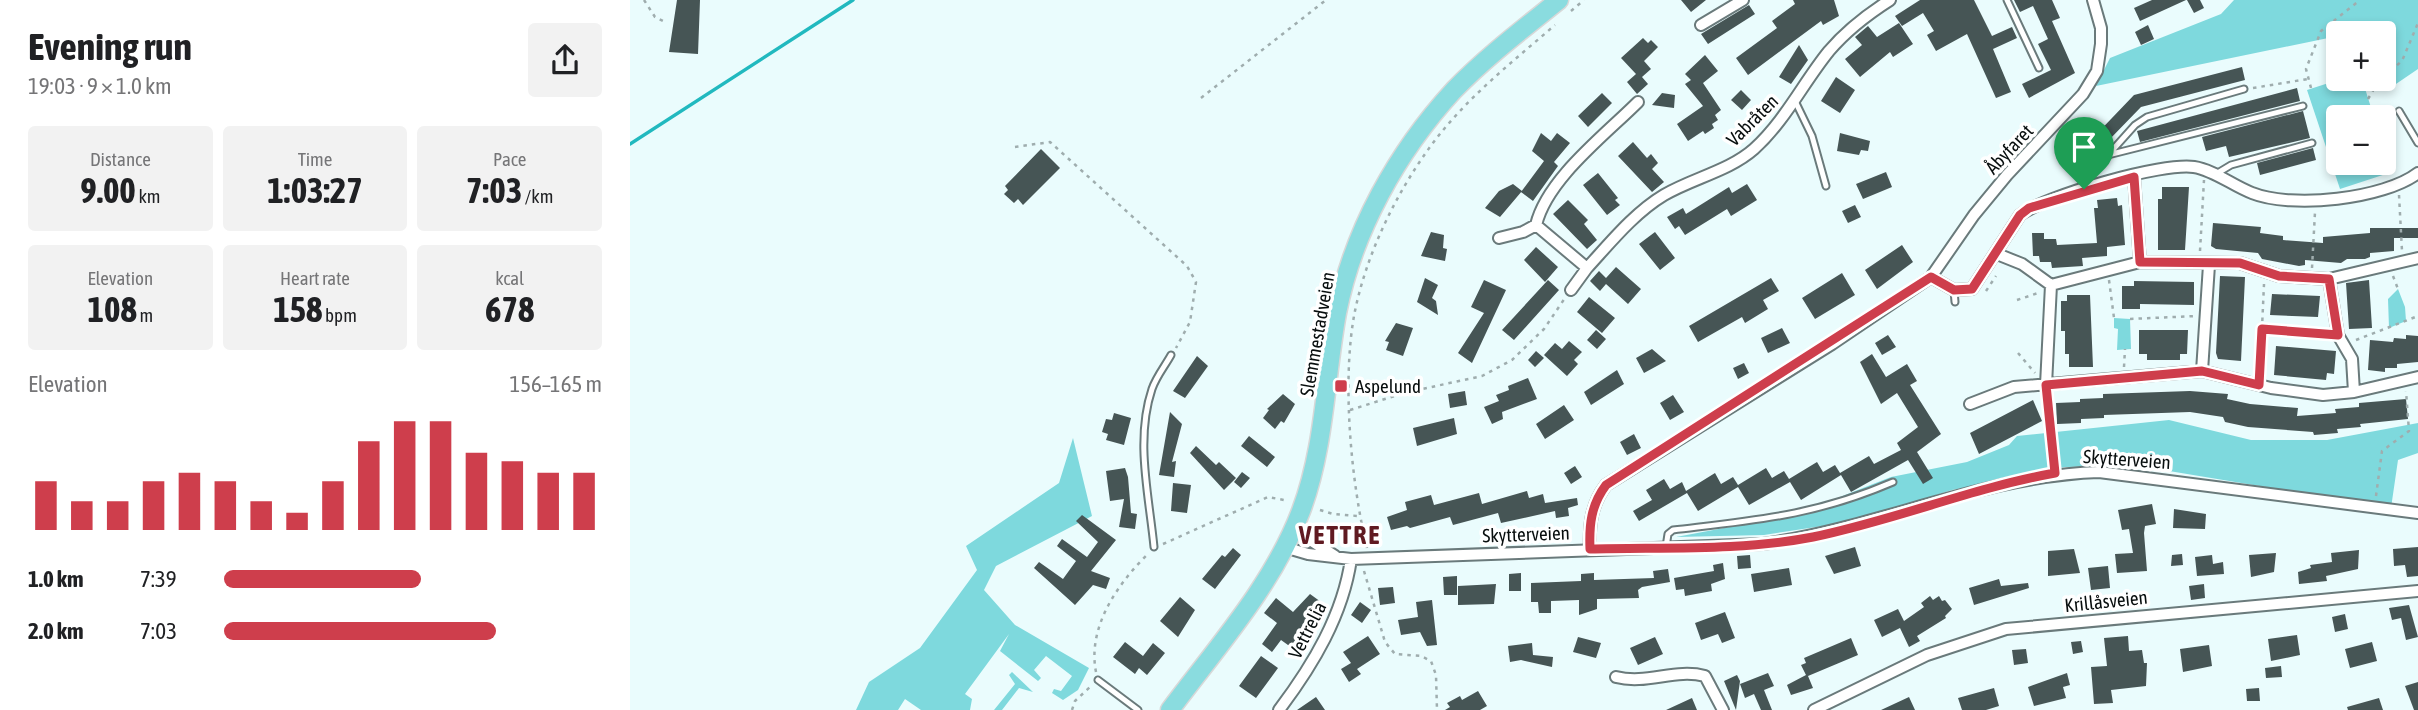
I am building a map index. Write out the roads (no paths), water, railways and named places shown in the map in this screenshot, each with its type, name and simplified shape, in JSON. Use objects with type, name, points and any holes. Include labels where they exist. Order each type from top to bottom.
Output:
[{"type":"main road","name":"Slemmestadveien","points":[[1170,710],[1253,600],[1293,529],[1319,450],[1332,342],[1343,289],[1356,247],[1377,200],[1413,142],[1454,91],[1497,51],[1562,8]]},
{"type":"street","points":[[1701,25],[1743,0]]},
{"type":"street","name":"Vabråten","points":[[1571,290],[1587,268],[1644,210],[1662,196],[1732,164],[1754,148],[1795,101],[1830,50],[1855,25],[1890,0]]},
{"type":"street","name":"Åbyfaret","points":[[1590,549],[1592,511],[1596,498],[1606,485],[1843,337],[1931,277],[1974,215],[2007,175],[2083,94],[2097,71],[2101,28],[2093,0]]},
{"type":"street","points":[[1499,238],[1523,232],[1536,225],[1541,206],[1552,190],[1638,102]]},
{"type":"street","points":[[1931,277],[1954,290],[1972,289],[2001,255],[2020,215],[2029,208],[2084,189],[2179,165],[2204,170],[2254,194],[2289,200],[2358,195],[2398,184],[2418,173]]},
{"type":"street","points":[[2134,177],[2140,262]]},
{"type":"street","points":[[1536,225],[1587,268]]},
{"type":"street","points":[[2001,255],[2022,264],[2051,287]]},
{"type":"street","points":[[2051,287],[2140,262],[2204,265],[2240,263],[2279,276],[2329,279],[2418,258]]},
{"type":"street","points":[[2202,371],[2206,316],[2204,265]]},
{"type":"street","points":[[2329,279],[2342,340],[2352,359],[2354,392]]},
{"type":"street","points":[[2046,385],[2051,287]]},
{"type":"street","points":[[1970,404],[2014,387],[2202,371],[2259,385],[2323,395],[2354,392],[2406,382],[2418,377]]},
{"type":"street","name":"Skytterveien","points":[[1284,547],[1308,554],[1369,559],[1763,544],[1813,537],[1964,493],[2055,473],[2134,475],[2418,513]]},
{"type":"street","name":"Skytterveien","points":[[1293,529],[1337,558]]},
{"type":"street","name":"Vettrelia","points":[[1279,710],[1318,652],[1344,594],[1351,559]]},
{"type":"street","name":"Krillåsveien","points":[[1814,710],[1927,655],[2006,629],[2418,591]]},
{"type":"street","points":[[1616,677],[1634,681],[1680,673],[1705,676],[1723,710]]},
{"type":"lane","points":[[2007,0],[2039,68]]},
{"type":"lane","points":[[2084,189],[2097,162],[2108,155],[2135,125],[2147,117],[2244,89]]},
{"type":"lane","points":[[1795,101],[1812,136],[1826,186]]},
{"type":"lane","points":[[2108,155],[2304,106]]},
{"type":"lane","points":[[2399,111],[2418,144]]},
{"type":"lane","points":[[2215,175],[2231,165],[2312,143]]},
{"type":"lane","points":[[1954,290],[1955,302]]},
{"type":"lane","points":[[1154,547],[1143,444],[1145,414],[1153,386],[1171,355]]},
{"type":"lane","points":[[1666,547],[1668,534],[1673,530],[1814,511],[1893,482]]},
{"type":"lane","points":[[1098,680],[1138,710]]},
{"type":"waterway","points":[[630,144],[853,0]]},
{"type":"place","name":"Aspelund","points":[[1341,386]]},
{"type":"district","name":"VETTRE","points":[[1340,535]]}]
